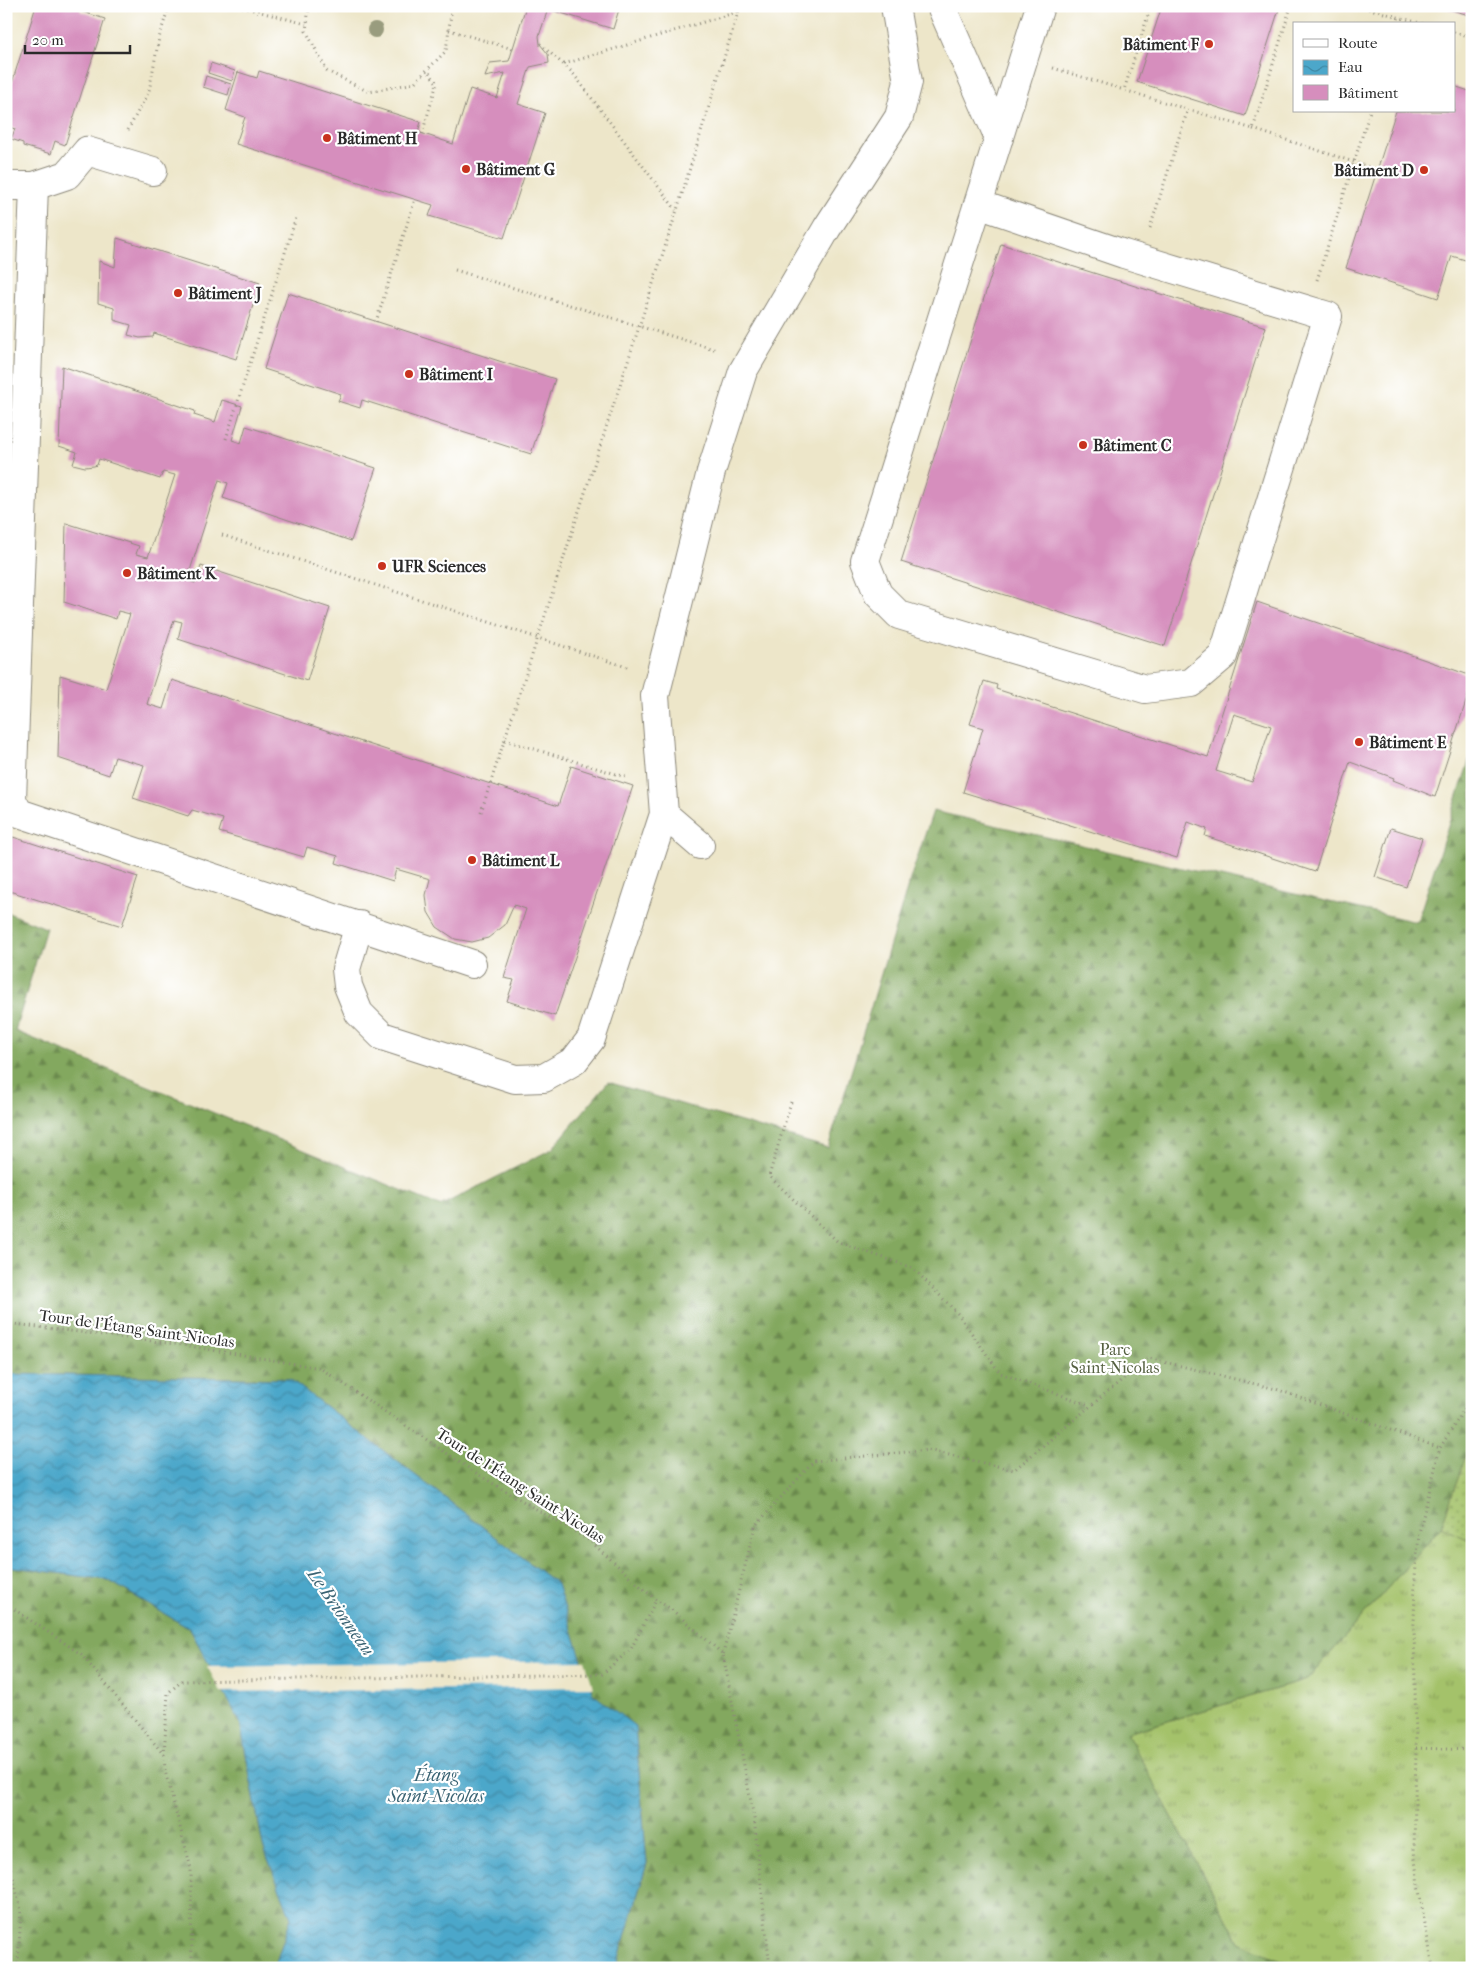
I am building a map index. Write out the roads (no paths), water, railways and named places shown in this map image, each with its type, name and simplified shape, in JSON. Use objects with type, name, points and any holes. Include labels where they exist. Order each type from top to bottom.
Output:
[{"type":"lane","points":[[359,925],[346,969],[348,986],[358,1014],[382,1036],[515,1079],[544,1078],[574,1061],[591,1039],[664,814],[655,696],[711,472],[743,371],[828,228],[899,117],[908,82],[895,6]]},
{"type":"lane","points":[[941,6],[998,138]]},
{"type":"lane","points":[[978,204],[1140,259],[1328,316],[1223,656],[1191,683],[1145,689],[899,615],[878,594],[865,561],[1040,6]]},
{"type":"lane","points":[[6,186],[34,186],[67,175],[87,151],[153,171]]},
{"type":"lane","points":[[34,186],[12,800],[19,813],[472,964]]},
{"type":"lane","points":[[664,814],[700,845]]},
{"type":"water","name":"Étang Saint-Nicolas","points":[[6,1374],[290,1379],[557,1584],[593,1694],[635,1726],[647,1863],[616,1968],[274,1968],[291,1918],[263,1846],[240,1722],[190,1629],[108,1580],[6,1566]]},
{"type":"place","name":"Bâtiment F","points":[[1209,44]]},
{"type":"place","name":"Bâtiment H","points":[[327,138]]},
{"type":"place","name":"Bâtiment G","points":[[466,169]]},
{"type":"place","name":"Bâtiment D","points":[[1424,170]]},
{"type":"place","name":"Bâtiment J","points":[[178,293]]},
{"type":"place","name":"Bâtiment I","points":[[409,374]]},
{"type":"place","name":"Bâtiment C","points":[[1083,445]]},
{"type":"place","name":"UFR Sciences","points":[[382,566]]},
{"type":"place","name":"Bâtiment K","points":[[127,573]]},
{"type":"place","name":"Bâtiment E","points":[[1359,742]]},
{"type":"place","name":"Bâtiment L","points":[[472,860]]},
{"type":"park label","name":"Parc Saint-Nicolas","points":[[1115,1358]]},
{"type":"water label","name":"Le Brionneau","points":[[341,1612]]}]
